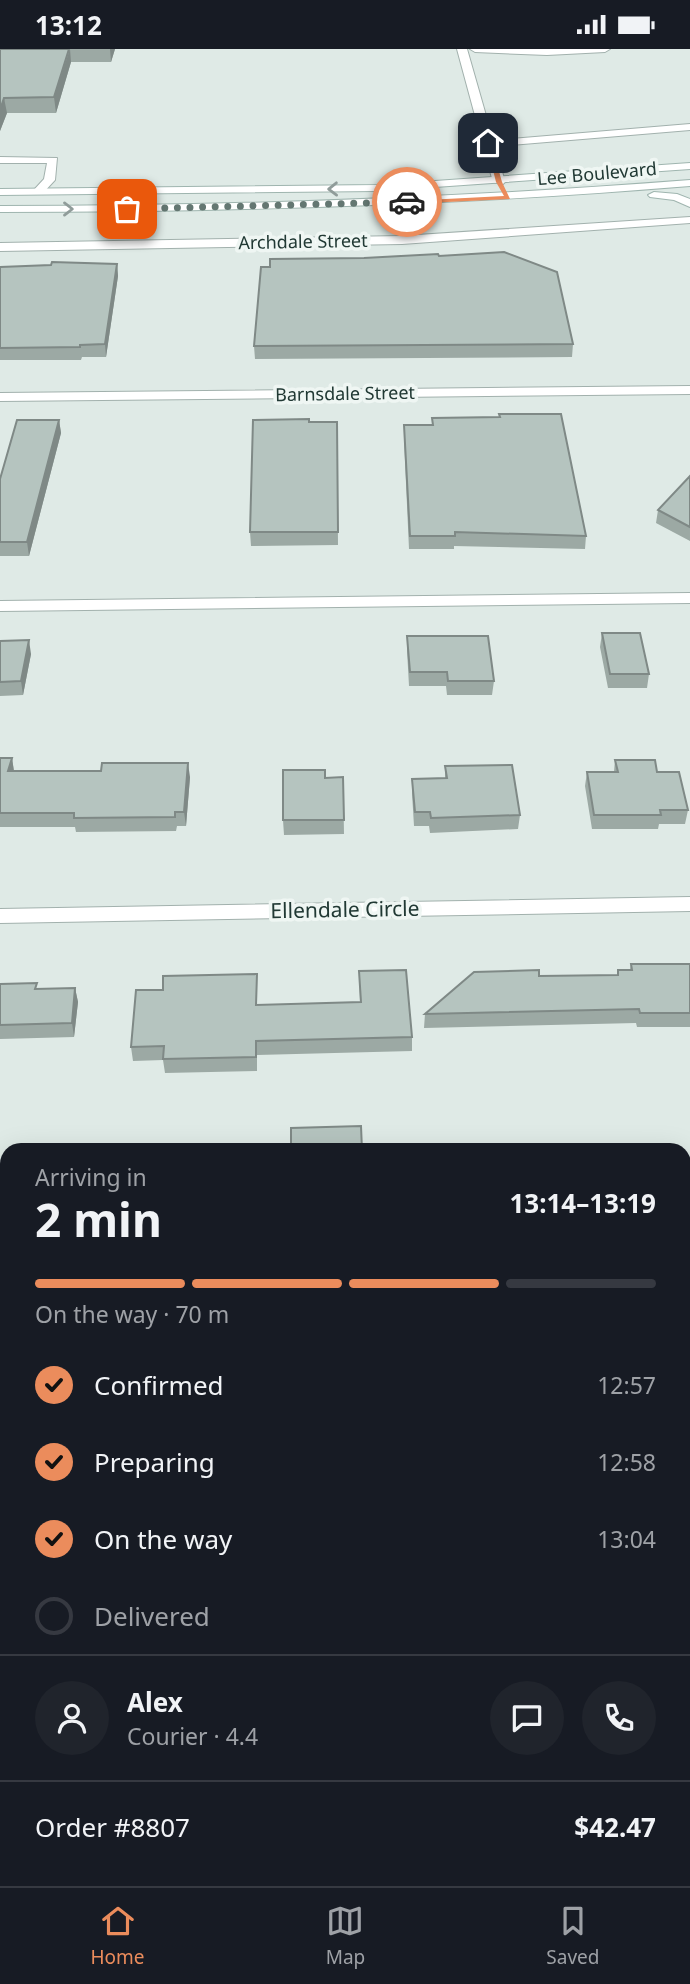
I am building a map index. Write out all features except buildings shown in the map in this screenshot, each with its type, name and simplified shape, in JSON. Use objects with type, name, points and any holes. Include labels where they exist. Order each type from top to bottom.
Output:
[{"type":"street","points":[[462,49],[499,182],[508,198]]},
{"type":"street","points":[[475,49],[548,52],[605,49]]},
{"type":"street","points":[[488,143],[690,127]]},
{"type":"street","points":[[0,160],[53,160],[49,180],[38,192],[30,197],[0,200]]},
{"type":"street","name":"Lee Boulevard","points":[[0,193],[378,188],[499,182],[690,166]]},
{"type":"street","name":"Lee Boulevard","points":[[0,209],[268,206],[508,198],[690,183]]},
{"type":"street","points":[[589,192],[670,195],[690,204]]},
{"type":"street","name":"Archdale Street","points":[[0,247],[402,240],[690,221]]},
{"type":"street","name":"Barnsdale Street","points":[[0,397],[690,390]]},
{"type":"street","points":[[0,606],[690,598]]},
{"type":"street","name":"Ellendale Circle","points":[[0,916],[690,904]]},
{"type":"way so far","points":[[127,209],[407,202]]},
{"type":"route","points":[[407,202],[508,198],[499,182],[488,143]]}]
